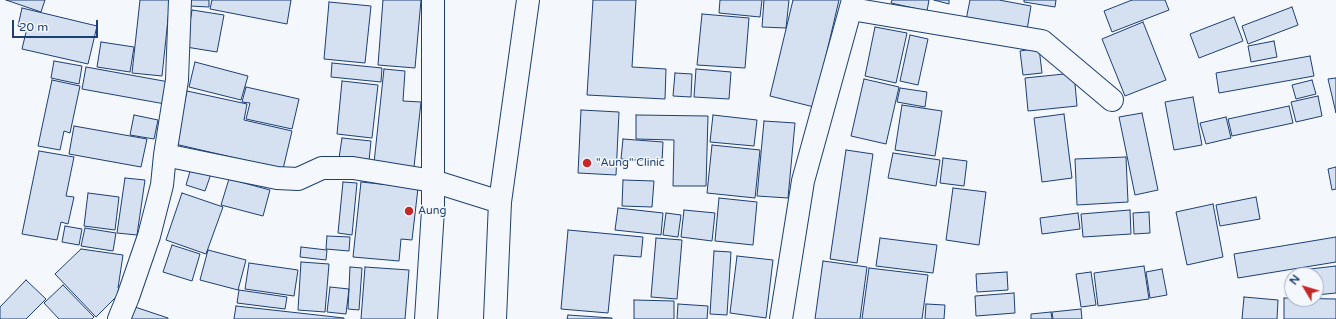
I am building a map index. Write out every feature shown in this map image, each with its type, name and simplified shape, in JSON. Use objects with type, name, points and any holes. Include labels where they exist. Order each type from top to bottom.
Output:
[{"type":"street","points":[[119,319],[149,236],[162,185],[177,80],[180,0]]},
{"type":"street","points":[[426,319],[433,210],[433,0]]},
{"type":"street","points":[[495,319],[500,202],[528,0]]},
{"type":"street","points":[[782,319],[803,181],[852,4],[1042,41],[1112,100]]},
{"type":"street","points":[[166,154],[277,178],[298,179],[322,168],[353,168],[433,181],[500,202]]},
{"type":"building","points":[[6,0],[45,0],[41,12]]},
{"type":"building","points":[[140,0],[170,0],[162,76],[132,73]]},
{"type":"building","points":[[190,0],[209,0],[209,7],[190,6]]},
{"type":"building","points":[[212,0],[291,0],[287,24],[210,9]]},
{"type":"building","points":[[383,0],[421,0],[415,68],[378,65]]},
{"type":"building","points":[[593,0],[636,0],[632,67],[666,69],[665,99],[587,95]]},
{"type":"building","points":[[720,0],[762,0],[760,17],[719,13]]},
{"type":"building","points":[[764,0],[789,0],[786,28],[762,27]]},
{"type":"building","points":[[793,0],[839,0],[814,107],[770,96]]},
{"type":"building","points":[[892,0],[929,0],[927,11],[891,3]]},
{"type":"building","points":[[934,0],[949,0],[949,4]]},
{"type":"building","points":[[970,0],[999,0],[1031,6],[1027,30],[966,20]]},
{"type":"building","points":[[1024,0],[1056,0],[1055,7],[1024,2]]},
{"type":"building","points":[[1132,0],[1165,0],[1169,10],[1112,32],[1104,11]]},
{"type":"building","points":[[329,2],[371,6],[365,63],[324,59]]},
{"type":"building","points":[[1292,7],[1298,25],[1248,44],[1242,26]]},
{"type":"building","points":[[22,8],[97,26],[88,64],[22,49],[27,28],[18,26]]},
{"type":"building","points":[[192,10],[224,15],[217,52],[186,47]]},
{"type":"building","points":[[702,14],[749,18],[745,68],[697,65]]},
{"type":"building","points":[[1234,17],[1243,41],[1199,58],[1190,34]]},
{"type":"building","points":[[1143,22],[1166,80],[1125,96],[1102,39]]},
{"type":"building","points":[[875,27],[907,33],[896,83],[865,76]]},
{"type":"building","points":[[910,35],[928,39],[918,85],[900,81]]},
{"type":"building","points":[[1274,41],[1277,57],[1251,62],[1248,46]]},
{"type":"building","points":[[101,42],[134,47],[130,72],[97,67]]},
{"type":"building","points":[[1039,48],[1042,73],[1023,75],[1020,51]]},
{"type":"building","points":[[1310,56],[1314,76],[1219,93],[1216,73]]},
{"type":"building","points":[[54,61],[82,66],[79,84],[51,78]]},
{"type":"building","points":[[195,62],[248,76],[241,100],[189,87]]},
{"type":"building","points":[[332,63],[382,68],[381,82],[331,77]]},
{"type":"building","points":[[86,67],[169,82],[165,104],[82,89]]},
{"type":"building","points":[[384,69],[405,71],[403,101],[421,102],[414,167],[374,163]]},
{"type":"building","points":[[696,69],[731,72],[729,99],[694,97]]},
{"type":"building","points":[[675,73],[692,74],[691,97],[673,96]]},
{"type":"building","points":[[1074,73],[1077,106],[1028,111],[1025,78]]},
{"type":"building","points":[[1336,78],[1336,113],[1328,79]]},
{"type":"building","points":[[864,79],[899,87],[886,144],[851,136]]},
{"type":"building","points":[[52,80],[80,86],[70,133],[64,131],[60,150],[38,146]]},
{"type":"building","points":[[1312,80],[1316,94],[1296,99],[1292,85]]},
{"type":"building","points":[[342,81],[378,85],[372,138],[337,134]]},
{"type":"building","points":[[246,87],[299,99],[292,129],[246,119],[250,103],[242,102]]},
{"type":"building","points":[[900,88],[927,92],[925,107],[897,102]]},
{"type":"building","points":[[187,91],[247,104],[244,120],[292,131],[283,169],[175,144]]},
{"type":"building","points":[[1318,96],[1322,116],[1296,122],[1291,102]]},
{"type":"building","points":[[1193,97],[1202,145],[1174,150],[1165,102]]},
{"type":"building","points":[[902,105],[942,111],[935,156],[895,150]]},
{"type":"building","points":[[1289,106],[1293,123],[1232,136],[1228,119]]},
{"type":"building","points":[[581,110],[619,112],[616,175],[578,173]]},
{"type":"building","points":[[1142,113],[1158,190],[1135,195],[1119,117]]},
{"type":"building","points":[[1064,114],[1072,178],[1042,182],[1034,118]]},
{"type":"building","points":[[134,115],[158,120],[154,139],[130,135]]},
{"type":"building","points":[[636,115],[708,116],[706,186],[673,186],[674,140],[636,139]]},
{"type":"building","points":[[713,115],[757,120],[754,146],[710,142]]},
{"type":"building","points":[[1226,117],[1231,138],[1206,144],[1200,123]]},
{"type":"building","points":[[764,121],[795,123],[788,198],[757,196]]},
{"type":"building","points":[[74,126],[147,139],[141,167],[69,154]]},
{"type":"building","points":[[342,138],[371,141],[369,161],[339,158]]},
{"type":"building","points":[[623,139],[663,142],[662,162],[621,159]]},
{"type":"building","points":[[712,145],[760,150],[755,198],[707,193]]},
{"type":"building","points":[[846,150],[873,154],[857,263],[830,259]]},
{"type":"building","points":[[39,151],[74,157],[66,196],[74,197],[68,224],[61,222],[57,240],[22,234]]},
{"type":"building","points":[[893,153],[940,160],[936,186],[888,178]]},
{"type":"building","points":[[1126,157],[1128,202],[1077,205],[1075,159]]},
{"type":"building","points":[[943,158],[967,161],[964,186],[940,183]]},
{"type":"building","points":[[1336,167],[1336,189],[1332,190],[1328,169]]},
{"type":"building","points":[[191,168],[211,174],[205,191],[186,185]]},
{"type":"building","points":[[125,178],[145,180],[137,235],[117,233]]},
{"type":"building","points":[[229,179],[270,190],[263,216],[221,205]]},
{"type":"building","points":[[623,180],[654,181],[652,207],[622,206]]},
{"type":"building","points":[[343,182],[357,183],[352,235],[338,233]]},
{"type":"building","points":[[361,182],[418,188],[412,240],[401,239],[399,261],[353,257]]},
{"type":"building","points":[[953,188],[986,192],[979,245],[946,240]]},
{"type":"building","points":[[88,193],[119,197],[115,230],[84,226]]},
{"type":"building","points":[[182,193],[223,207],[206,254],[166,240]]},
{"type":"building","points":[[1256,197],[1260,219],[1220,226],[1216,205]]},
{"type":"building","points":[[719,198],[757,202],[753,245],[715,241]]},
{"type":"building","points":[[1213,204],[1223,257],[1187,265],[1176,212]]},
{"type":"building","points":[[618,208],[663,213],[661,235],[615,230]]},
{"type":"building","points":[[684,210],[715,213],[712,241],[681,237]]},
{"type":"building","points":[[1130,210],[1131,234],[1083,237],[1081,214]]},
{"type":"building","points":[[1149,212],[1150,233],[1134,234],[1133,213]]},
{"type":"building","points":[[666,213],[681,215],[678,237],[663,235]]},
{"type":"building","points":[[1078,213],[1080,229],[1042,234],[1040,218]]},
{"type":"building","points":[[65,226],[82,229],[79,245],[62,242]]},
{"type":"building","points":[[85,228],[116,233],[113,251],[81,246]]},
{"type":"building","points":[[568,230],[643,237],[641,257],[614,255],[608,313],[561,309]]},
{"type":"building","points":[[327,236],[350,237],[349,251],[326,249]]},
{"type":"building","points":[[1336,237],[1336,262],[1305,267],[1284,267],[1284,270],[1238,278],[1234,254]]},
{"type":"building","points":[[656,238],[682,240],[677,299],[651,297]]},
{"type":"building","points":[[880,238],[937,245],[933,273],[876,266]]},
{"type":"building","points":[[172,245],[200,254],[192,281],[163,272]]},
{"type":"building","points":[[301,247],[327,250],[326,260],[300,257]]},
{"type":"building","points":[[81,249],[123,255],[118,288],[122,291],[96,317],[55,274]]},
{"type":"building","points":[[208,250],[246,260],[238,290],[200,280]]},
{"type":"building","points":[[714,251],[731,252],[727,315],[710,314]]},
{"type":"building","points":[[737,256],[773,260],[766,318],[730,313]]},
{"type":"building","points":[[823,261],[867,267],[860,319],[815,319]]},
{"type":"building","points":[[301,262],[329,264],[325,312],[298,310]]},
{"type":"building","points":[[249,263],[298,270],[294,296],[245,289]]},
{"type":"building","points":[[1144,266],[1149,299],[1098,306],[1094,273]]},
{"type":"building","points":[[1336,266],[1336,293],[1324,294],[1324,267]]},
{"type":"building","points":[[350,267],[362,268],[359,310],[348,309]]},
{"type":"building","points":[[365,267],[409,270],[405,319],[361,319]]},
{"type":"building","points":[[869,268],[928,275],[922,319],[862,319]]},
{"type":"building","points":[[1162,269],[1167,295],[1150,298],[1146,272]]},
{"type":"building","points":[[1007,272],[1008,290],[977,292],[976,274]]},
{"type":"building","points":[[1091,272],[1096,305],[1081,307],[1076,274]]},
{"type":"building","points":[[26,280],[46,299],[26,319],[0,319],[0,307]]},
{"type":"building","points":[[63,285],[94,317],[92,319],[59,319],[44,303]]},
{"type":"building","points":[[330,287],[349,289],[346,314],[327,312]]},
{"type":"building","points":[[239,290],[287,297],[285,309],[237,303]]},
{"type":"building","points":[[1014,293],[1015,313],[976,316],[975,296]]},
{"type":"building","points":[[1244,297],[1278,300],[1277,319],[1242,319]]},
{"type":"building","points":[[1324,299],[1336,299],[1336,319],[1284,319],[1284,307],[1324,307]]},
{"type":"building","points":[[634,300],[674,301],[674,319],[634,319]]},
{"type":"building","points":[[678,304],[708,306],[707,319],[677,319]]},
{"type":"building","points":[[926,304],[945,305],[944,319],[925,319]]},
{"type":"building","points":[[236,306],[344,318],[344,319],[234,319]]},
{"type":"building","points":[[135,307],[168,318],[168,319],[131,319]]},
{"type":"building","points":[[1081,309],[1082,319],[1053,319],[1052,312]]},
{"type":"building","points":[[1051,312],[1052,319],[1031,319],[1031,314]]},
{"type":"building","points":[[568,315],[612,318],[612,319],[567,319]]},
{"type":"place","name":"\"Aung\" Clinic","points":[[587,163]]},
{"type":"place","name":"Aung","points":[[409,211]]}]
